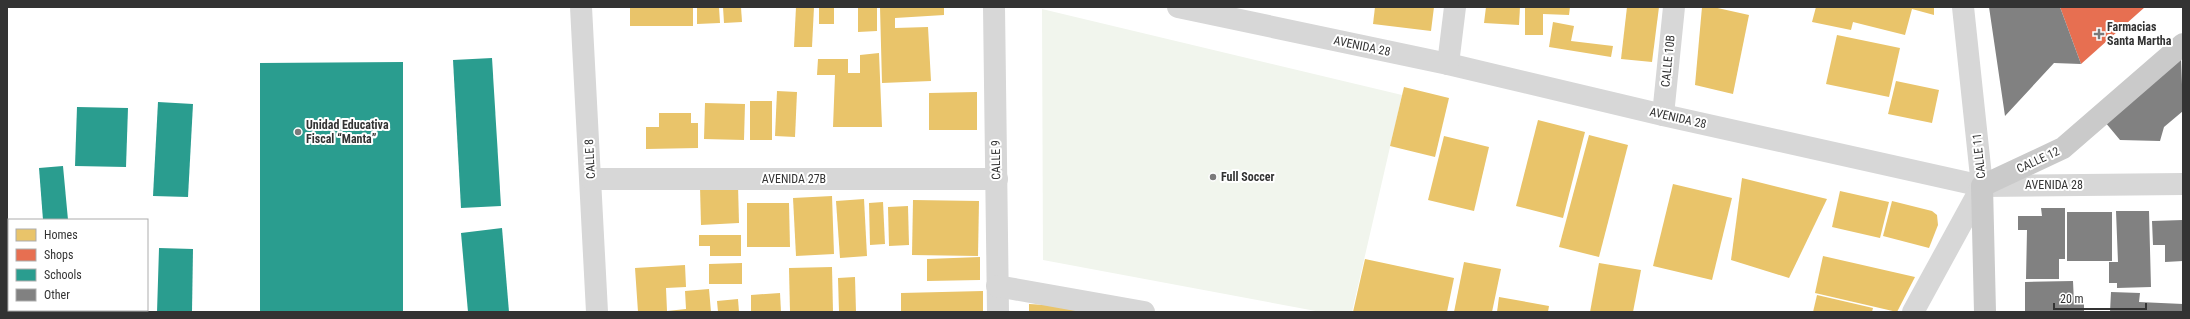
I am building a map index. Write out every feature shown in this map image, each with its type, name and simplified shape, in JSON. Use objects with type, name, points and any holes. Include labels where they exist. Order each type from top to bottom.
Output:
[{"type":"main road","name":"CALLE 12","points":[[1982,186],[2063,148],[2183,44]]},
{"type":"main road","points":[[1982,186],[1985,312]]},
{"type":"street","name":"CALLE 8","points":[[581,7],[597,312]]},
{"type":"street","name":"CALLE 9","points":[[994,7],[998,312]]},
{"type":"street","name":"AVENIDA 28","points":[[1178,7],[1209,10],[1448,64],[1662,115],[1982,186],[2183,184]]},
{"type":"street","points":[[1448,64],[1455,7]]},
{"type":"street","name":"CALLE 10B","points":[[1662,115],[1674,7]]},
{"type":"street","name":"CALLE 11","points":[[1913,312],[1982,186],[1963,7]]},
{"type":"street","name":"AVENIDA 27B","points":[[591,179],[997,179]]},
{"type":"street","points":[[998,286],[1144,312]]},
{"type":"shaded area","name":"Full Soccer","points":[[1042,9],[1402,95],[1352,312],[1321,312],[1043,260]]},
{"type":"building: Homes","points":[[630,7],[693,7],[693,26],[630,26]]},
{"type":"building: Homes","points":[[697,7],[719,7],[720,23],[697,24]]},
{"type":"building: Homes","points":[[723,7],[741,7],[742,22],[724,23]]},
{"type":"building: Homes","points":[[796,7],[814,7],[812,47],[794,47]]},
{"type":"building: Homes","points":[[819,7],[834,7],[834,24],[819,24]]},
{"type":"building: Homes","points":[[858,7],[877,7],[877,31],[858,32]]},
{"type":"building: Homes","points":[[880,7],[944,7],[944,15],[895,18],[895,28],[928,27],[931,81],[882,83]]},
{"type":"building: Homes","points":[[1375,7],[1434,7],[1431,31],[1373,24]]},
{"type":"building: Homes","points":[[1486,7],[1520,7],[1519,25],[1484,23]]},
{"type":"building: Homes","points":[[1525,7],[1570,7],[1569,15],[1543,14],[1543,35],[1525,35]]},
{"type":"building: Homes","points":[[1627,7],[1659,7],[1652,62],[1621,59]]},
{"type":"building: Homes","points":[[1702,7],[1713,7],[1749,15],[1733,94],[1695,85]]},
{"type":"building: Homes","points":[[1816,7],[1934,7],[1934,15],[1912,9],[1905,35],[1853,22],[1851,30],[1812,22]]},
{"type":"building: Homes","points":[[1553,22],[1574,26],[1571,41],[1613,46],[1611,57],[1549,47]]},
{"type":"building: Homes","points":[[1837,35],[1900,48],[1889,97],[1826,84]]},
{"type":"building: Homes","points":[[879,53],[882,127],[833,127],[835,75],[817,75],[818,59],[848,59],[848,73],[860,73],[860,55]]},
{"type":"building: Homes","points":[[1896,81],[1939,90],[1932,123],[1888,114]]},
{"type":"building: Homes","points":[[1404,87],[1449,98],[1435,157],[1390,146]]},
{"type":"building: Homes","points":[[777,91],[797,92],[795,137],[775,136]]},
{"type":"building: Homes","points":[[977,92],[977,130],[929,130],[929,93]]},
{"type":"building: Homes","points":[[750,101],[772,101],[772,140],[750,140]]},
{"type":"building: Homes","points":[[705,103],[745,104],[744,140],[704,139]]},
{"type":"building: Homes","points":[[659,113],[691,113],[691,123],[698,123],[698,148],[646,149],[646,127],[659,127]]},
{"type":"building: Homes","points":[[1538,120],[1585,132],[1563,218],[1516,206]]},
{"type":"building: Homes","points":[[1589,135],[1628,145],[1599,257],[1559,247]]},
{"type":"building: Homes","points":[[1444,136],[1489,147],[1474,211],[1428,200]]},
{"type":"building: Homes","points":[[1742,178],[1827,199],[1789,278],[1731,260]]},
{"type":"building: Homes","points":[[1673,184],[1732,198],[1712,280],[1653,266]]},
{"type":"building: Homes","points":[[738,185],[739,223],[701,225],[700,187]]},
{"type":"building: Homes","points":[[1840,191],[1889,202],[1880,238],[1832,227]]},
{"type":"building: Homes","points":[[832,196],[834,254],[796,256],[793,198]]},
{"type":"building: Homes","points":[[864,199],[867,256],[840,258],[836,201]]},
{"type":"building: Homes","points":[[913,200],[979,201],[978,256],[912,255]]},
{"type":"building: Homes","points":[[1892,201],[1932,211],[1937,215],[1938,225],[1929,248],[1883,236]]},
{"type":"building: Homes","points":[[883,202],[885,244],[870,245],[869,203]]},
{"type":"building: Homes","points":[[747,203],[789,203],[790,247],[747,247]]},
{"type":"building: Homes","points":[[908,206],[909,245],[889,246],[888,207]]},
{"type":"building: Homes","points":[[699,235],[741,235],[741,256],[710,256],[710,246],[699,246]]},
{"type":"building: Homes","points":[[1823,256],[1915,277],[1897,312],[1815,293]]},
{"type":"building: Homes","points":[[980,257],[980,280],[927,281],[927,259]]},
{"type":"building: Homes","points":[[1365,259],[1454,278],[1447,312],[1353,312]]},
{"type":"building: Homes","points":[[1464,262],[1501,269],[1492,312],[1454,312]]},
{"type":"building: Homes","points":[[742,263],[742,284],[709,284],[709,264]]},
{"type":"building: Homes","points":[[1599,263],[1641,270],[1633,312],[1590,312]]},
{"type":"building: Homes","points":[[685,265],[686,287],[666,288],[667,311],[686,309],[685,291],[709,289],[711,312],[638,312],[635,268]]},
{"type":"building: Homes","points":[[832,267],[833,312],[790,312],[789,268]]},
{"type":"building: Homes","points":[[855,277],[856,312],[839,312],[838,278]]},
{"type":"building: Homes","points":[[983,291],[983,312],[901,312],[901,293]]},
{"type":"building: Homes","points":[[780,293],[781,312],[751,312],[751,295]]},
{"type":"building: Homes","points":[[1817,295],[1873,308],[1872,312],[1813,312]]},
{"type":"building: Homes","points":[[1499,297],[1549,306],[1548,312],[1497,312]]},
{"type":"building: Homes","points":[[738,299],[739,312],[718,312],[717,301]]},
{"type":"building: Homes","points":[[1029,304],[1099,308],[1099,312],[1029,312]]},
{"type":"building: Shops","points":[[2060,7],[2145,7],[2081,64]]},
{"type":"building: Schools","points":[[492,58],[501,206],[461,208],[453,60]]},
{"type":"building: Schools","points":[[403,62],[403,312],[260,312],[260,63]]},
{"type":"building: Schools","points":[[158,102],[193,104],[188,197],[153,196]]},
{"type":"building: Schools","points":[[77,107],[128,108],[126,167],[75,166]]},
{"type":"building: Schools","points":[[63,166],[68,219],[43,219],[39,168]]},
{"type":"building: Schools","points":[[502,228],[509,312],[468,312],[461,233]]},
{"type":"building: Schools","points":[[159,248],[193,249],[192,312],[157,312]]},
{"type":"building: Other","points":[[1989,7],[2060,7],[2081,64],[2054,63],[2005,116]]},
{"type":"building: Other","points":[[2181,58],[2183,111],[2164,127],[2160,141],[2120,140],[2105,122]]},
{"type":"building: Other","points":[[2041,208],[2065,208],[2065,259],[2059,259],[2059,279],[2026,279],[2027,230],[2018,230],[2018,216],[2042,216]]},
{"type":"building: Other","points":[[2116,211],[2149,211],[2151,287],[2117,288],[2117,283],[2109,283],[2109,262],[2118,262]]},
{"type":"building: Other","points":[[2067,212],[2112,212],[2112,261],[2067,261]]},
{"type":"building: Other","points":[[2183,220],[2183,261],[2165,262],[2165,245],[2153,245],[2152,221]]},
{"type":"building: Other","points":[[2073,281],[2074,303],[2084,303],[2084,312],[2025,312],[2025,282]]},
{"type":"building: Other","points":[[2111,292],[2140,293],[2139,302],[2183,304],[2183,312],[2110,312]]},
{"type":"place","name":"Farmacias Santa Martha","points":[[2099,34]]},
{"type":"place","name":"Unidad Educativa Fiscal “Manta”","points":[[298,132]]},
{"type":"place","name":"Full Soccer","points":[[1213,177]]}]
